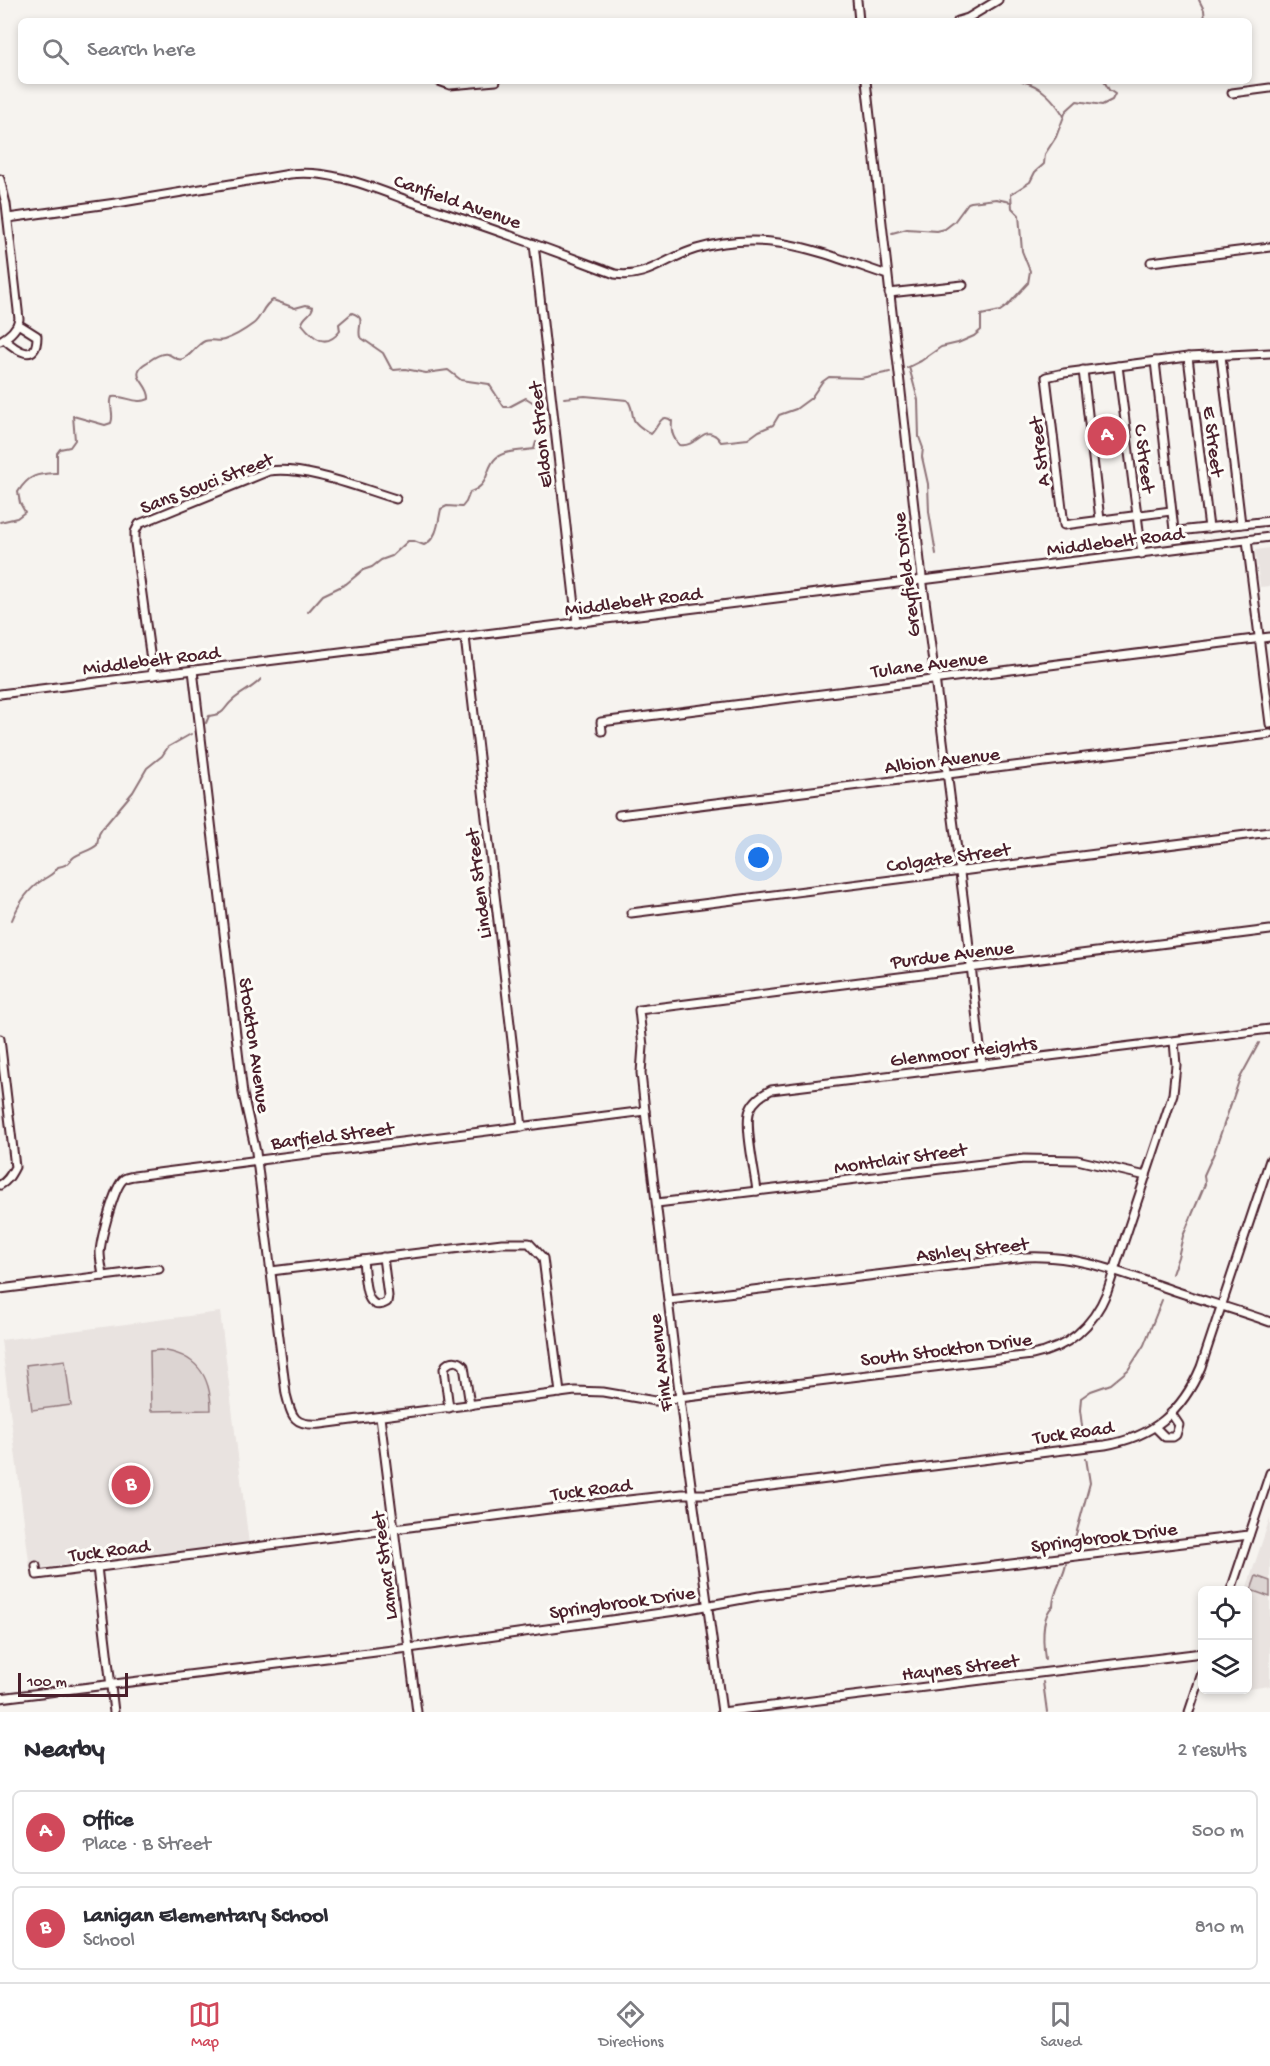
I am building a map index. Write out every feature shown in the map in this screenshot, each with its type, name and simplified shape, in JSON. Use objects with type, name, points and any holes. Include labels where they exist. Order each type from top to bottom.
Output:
[{"type":"street","points":[[857,0],[859,18]]},
{"type":"street","points":[[968,18],[998,0]]},
{"type":"street","name":"Greyfield Drive","points":[[866,84],[922,581],[982,1065]]},
{"type":"street","points":[[1232,93],[1270,88]]},
{"type":"street","name":"Canfield Avenue","points":[[8,218],[290,174],[316,173],[350,181],[615,274],[629,276],[651,270],[694,249],[746,240],[768,240],[800,246],[887,275]]},
{"type":"street","points":[[0,179],[8,218],[18,324],[12,333],[2,340],[20,352],[32,351],[37,344],[37,336],[18,324]]},
{"type":"street","name":"Eldon Street","points":[[534,244],[577,623]]},
{"type":"street","points":[[1151,262],[1270,247]]},
{"type":"street","points":[[889,293],[963,285]]},
{"type":"street","points":[[1100,520],[1083,370],[1188,357],[1270,353]]},
{"type":"street","points":[[1221,356],[1241,524]]},
{"type":"street","name":"E Street","points":[[1188,357],[1209,528]]},
{"type":"street","points":[[1155,362],[1174,530],[1270,521]]},
{"type":"street","name":"C Street","points":[[1118,366],[1142,554]]},
{"type":"street","name":"A Street","points":[[1083,370],[1046,377],[1064,525],[1171,511]]},
{"type":"street","name":"Sans Souci Street","points":[[153,675],[135,543],[135,532],[139,524],[269,471],[285,469],[309,473],[396,499]]},
{"type":"street","name":"Middlebelt Road","points":[[0,694],[1270,537]]},
{"type":"street","points":[[1247,540],[1270,724]]},
{"type":"street","name":"Linden Street","points":[[465,637],[522,1127]]},
{"type":"street","name":"Tulane Avenue","points":[[602,731],[601,722],[1270,637]]},
{"type":"street","name":"Stockton Avenue","points":[[193,670],[243,1094],[257,1160],[286,1394],[291,1413],[298,1422]]},
{"type":"street","name":"Albion Avenue","points":[[619,815],[1270,734]]},
{"type":"street","name":"Colgate Street","points":[[631,913],[1270,832]]},
{"type":"street","name":"Purdue Avenue","points":[[639,1010],[1270,930]]},
{"type":"street","name":"Fink Avenue","points":[[639,1010],[645,1111],[706,1605],[722,1712]]},
{"type":"street","name":"Glenmoor Heights","points":[[757,1191],[748,1124],[749,1112],[753,1103],[771,1090],[1270,1029]]},
{"type":"street","points":[[0,1039],[15,1167],[11,1176],[0,1185]]},
{"type":"street","name":"South Stockton Drive","points":[[298,1422],[308,1425],[560,1393],[592,1391],[654,1401],[1040,1354],[1068,1342],[1087,1327],[1103,1302],[1173,1094],[1176,1065],[1174,1041]]},
{"type":"street","name":"Barfield Street","points":[[103,1276],[101,1245],[114,1199],[124,1179],[645,1111]]},
{"type":"street","name":"Montclair Street","points":[[657,1203],[975,1163],[1043,1158],[1077,1160],[1146,1176]]},
{"type":"street","name":"Tuck Road","points":[[36,1566],[37,1575],[557,1508],[718,1492],[1105,1445],[1139,1436],[1172,1413],[1195,1380],[1270,1160]]},
{"type":"street","points":[[271,1271],[502,1243],[529,1243],[543,1258],[560,1393]]},
{"type":"street","points":[[363,1260],[370,1303],[380,1306],[387,1302],[388,1296],[383,1257]]},
{"type":"street","name":"Ashley Street","points":[[669,1300],[1025,1257],[1068,1258],[1114,1270],[1270,1322]]},
{"type":"street","points":[[0,1289],[159,1269]]},
{"type":"street","points":[[449,1408],[444,1369],[453,1361],[464,1366],[470,1405]]},
{"type":"street","points":[[1155,1427],[1165,1437],[1176,1435],[1179,1425],[1172,1413]]},
{"type":"street","name":"Lamar Street","points":[[380,1417],[417,1712]]},
{"type":"street","points":[[1232,1586],[1270,1473]]},
{"type":"street","name":"Springbrook Drive","points":[[0,1698],[409,1648],[683,1610],[759,1596],[970,1568],[1250,1535]]},
{"type":"street","points":[[97,1567],[114,1712]]},
{"type":"street","name":"Haynes Street","points":[[722,1712],[1198,1654]]},
{"type":"street","points":[[1189,1712],[1198,1687]]},
{"type":"shaded area","points":[[1270,548],[1270,586],[1260,587],[1255,550]]},
{"type":"shaded area","points":[[220,1312],[249,1544],[30,1569],[1,1340]]},
{"type":"shaded area","points":[[160,1350],[183,1356],[199,1368],[208,1386],[211,1410],[151,1411],[150,1351]]},
{"type":"shaded area","points":[[65,1360],[71,1405],[32,1410],[26,1365]]},
{"type":"shaded area","points":[[1270,1518],[1270,1686],[1252,1688],[1252,1586],[1247,1586]]},
{"type":"shaded area","points":[[1256,1576],[1270,1581],[1270,1597],[1252,1590]]},
{"type":"waterway","points":[[1199,0],[1205,18]]},
{"type":"waterway","points":[[1031,84],[1047,94],[1064,116]]},
{"type":"waterway","points":[[907,368],[941,347],[974,336],[981,330],[981,315],[1000,311],[1028,283],[1030,271],[1022,251],[1019,215],[1012,208],[1011,194],[1030,182],[1035,172],[1044,164],[1045,154],[1056,137],[1066,111],[1077,101],[1102,105],[1112,100],[1115,94],[1106,84]]},
{"type":"waterway","points":[[892,233],[907,229],[937,231],[945,229],[971,202],[996,199],[1011,202]]},
{"type":"waterway","points":[[0,522],[17,518],[25,512],[18,492],[30,478],[57,473],[57,453],[60,449],[70,447],[75,440],[73,416],[105,425],[111,423],[112,397],[140,401],[149,399],[149,394],[138,374],[143,365],[163,354],[179,360],[183,359],[205,341],[222,341],[235,335],[256,321],[266,305],[273,300],[295,308],[306,305],[313,307],[302,324],[316,338],[325,341],[330,340],[340,331],[339,324],[352,313],[357,315],[360,320],[360,337],[383,353],[394,370],[405,369],[426,373],[448,370],[461,380],[489,384],[504,407],[509,407],[526,398],[534,403],[540,403]]},
{"type":"waterway","points":[[909,367],[918,400],[919,437],[923,448],[922,457],[928,484],[929,512],[936,554]]},
{"type":"waterway","points":[[564,398],[585,396],[627,400],[634,420],[639,426],[651,434],[662,419],[668,418],[672,421],[672,433],[677,442],[679,445],[685,445],[710,433],[721,442],[748,439],[773,425],[779,415],[796,409],[811,398],[822,382],[829,377],[861,378],[890,372]]},
{"type":"waterway","points":[[536,432],[542,409],[538,403]]},
{"type":"waterway","points":[[308,612],[323,595],[346,584],[363,570],[392,556],[408,541],[424,545],[429,542],[437,529],[441,509],[447,506],[462,507],[470,492],[477,489],[484,481],[496,458],[509,452],[534,449],[536,442]]},
{"type":"waterway","points":[[206,723],[209,716],[222,712],[233,700],[261,679]]},
{"type":"waterway","points":[[12,920],[21,903],[34,887],[58,867],[66,865],[74,857],[97,845],[102,829],[133,792],[147,768],[162,756],[168,747],[191,734]]},
{"type":"waterway","points":[[1172,1274],[1183,1236],[1205,1184],[1204,1175],[1240,1078],[1259,1043]]},
{"type":"waterway","points":[[1083,1434],[1081,1398],[1091,1391],[1111,1384],[1128,1370],[1144,1345],[1162,1300]]},
{"type":"waterway","points":[[1072,1549],[1090,1483],[1086,1458]]},
{"type":"waterway","points":[[1045,1659],[1043,1638],[1046,1616],[1053,1606],[1066,1564]]},
{"type":"waterway","points":[[1043,1682],[1047,1712]]},
{"type":"place","name":"Office","points":[[1107,436]]},
{"type":"place","name":"Lanigan Elementary School","points":[[131,1485]]}]
